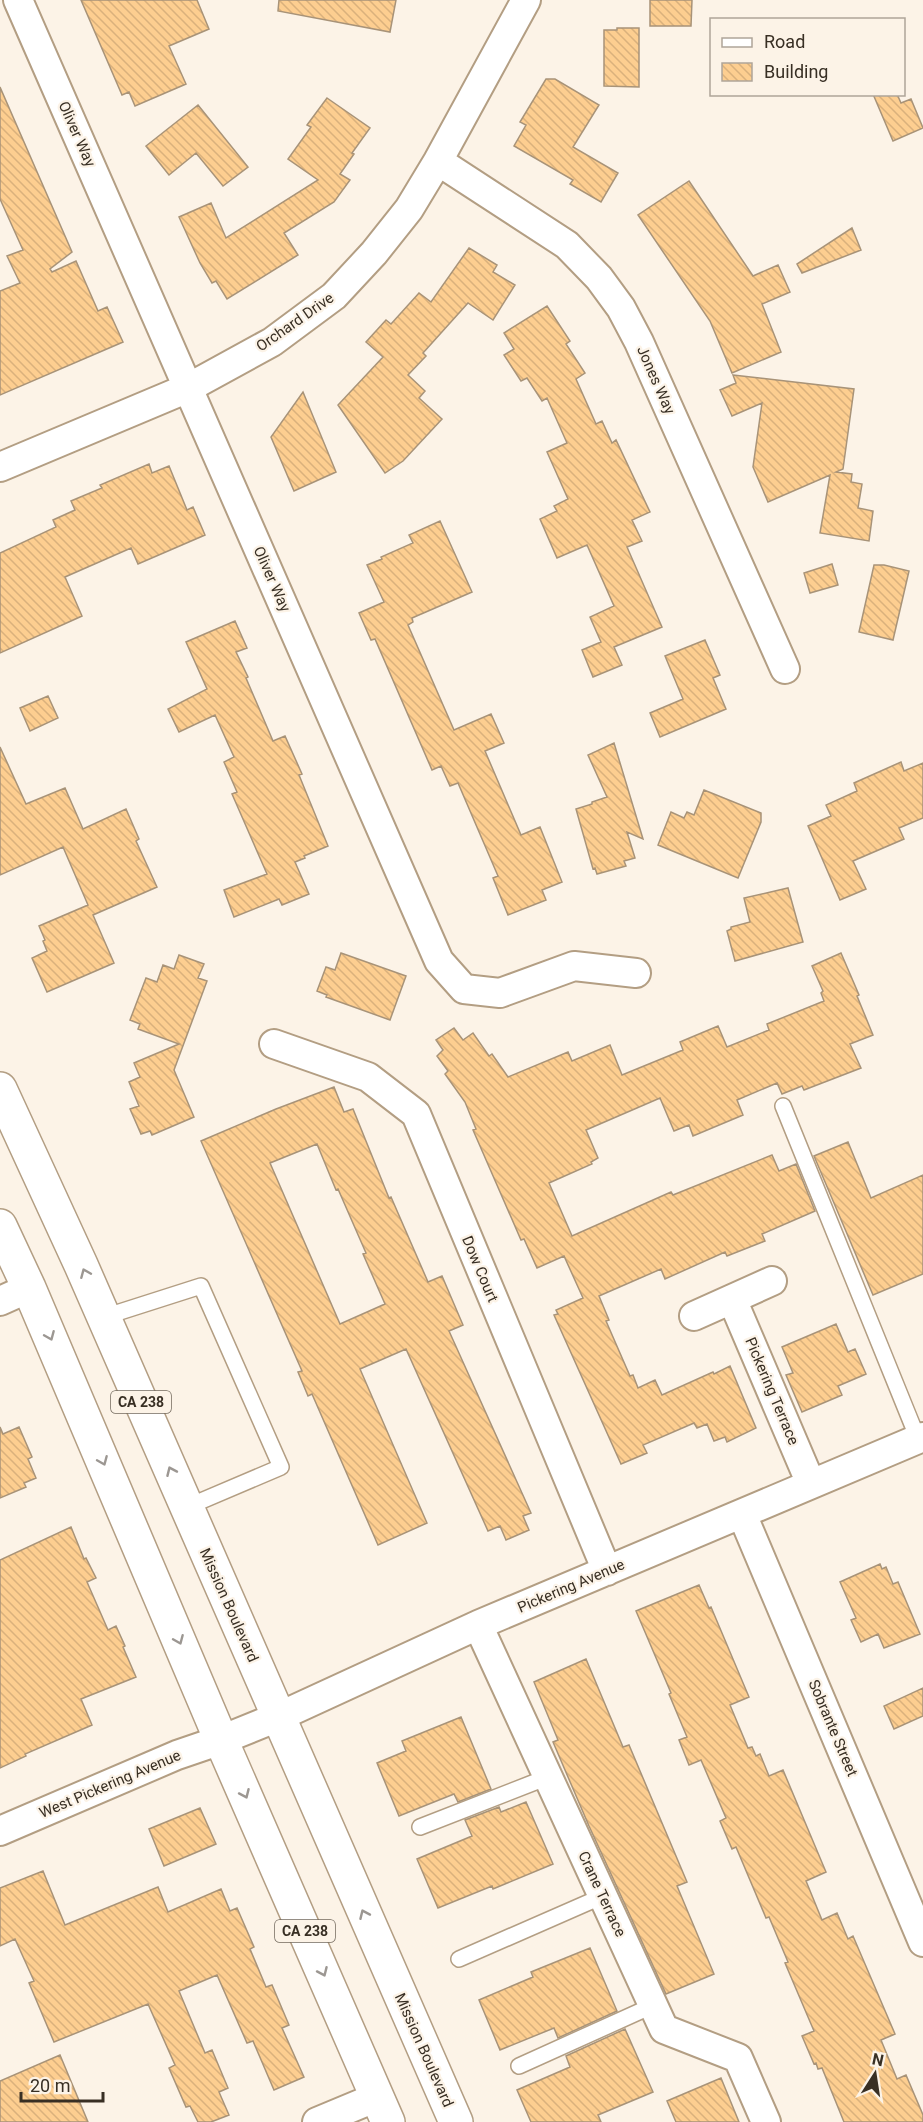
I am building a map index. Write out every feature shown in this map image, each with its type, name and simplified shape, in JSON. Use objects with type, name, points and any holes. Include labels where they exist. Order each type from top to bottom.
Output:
[{"type":"main road","name":"Mission Boulevard","points":[[0,1089],[104,1317],[456,2122]]},
{"type":"main road","name":"CA 238","points":[[0,1226],[29,1288],[221,1740],[383,2109]]},
{"type":"street","name":"Oliver Way","points":[[18,0],[439,961],[464,990],[500,993],[574,966],[636,973]]},
{"type":"street","name":"Orchard Drive","points":[[0,467],[188,388],[272,342],[334,296],[374,253],[409,209],[438,161],[526,0]]},
{"type":"street","name":"Jones Way","points":[[438,161],[567,245],[599,278],[621,308],[639,342],[785,669]]},
{"type":"street","name":"Dow Court","points":[[274,1044],[368,1077],[416,1114],[607,1571]]},
{"type":"street","points":[[693,1316],[772,1281]]},
{"type":"street","points":[[0,1301],[29,1288]]},
{"type":"street","name":"Pickering Terrace","points":[[732,1299],[812,1484]]},
{"type":"street","name":"Pickering Avenue","points":[[221,1740],[278,1717],[478,1624],[921,1438]]},
{"type":"street","name":"Sobrante Street","points":[[742,1514],[923,1942]]},
{"type":"street","name":"Crane Terrace","points":[[478,1624],[664,2029],[738,2058],[766,2122]]},
{"type":"street","name":"West Pickering Avenue","points":[[0,1831],[177,1755],[221,1740]]},
{"type":"street","points":[[316,2122],[383,2109]]},
{"type":"lane","points":[[783,1106],[921,1438]]},
{"type":"lane","points":[[104,1317],[201,1286],[280,1467],[187,1507]]},
{"type":"lane","points":[[420,1827],[548,1777]]},
{"type":"lane","points":[[459,1959],[603,1896]]},
{"type":"lane","points":[[519,2066],[654,2005]]},
{"type":"building","points":[[81,0],[197,0],[209,29],[169,46],[186,84],[135,106],[129,92],[122,95]]},
{"type":"building","points":[[279,0],[396,0],[390,32],[278,11]]},
{"type":"building","points":[[650,0],[692,0],[691,26],[650,26]]},
{"type":"building","points":[[617,28],[639,28],[639,87],[604,86],[604,30],[617,30]]},
{"type":"building","points":[[546,79],[555,79],[599,105],[573,147],[618,173],[601,202],[570,184],[573,180],[514,146],[526,125],[520,122]]},
{"type":"building","points":[[0,87],[72,252],[50,269],[52,272],[76,261],[98,311],[107,307],[123,342],[0,395],[0,291],[20,283],[7,256],[23,250],[0,199]]},
{"type":"building","points":[[874,96],[898,96],[901,103],[911,99],[923,128],[893,141]]},
{"type":"building","points":[[327,98],[370,128],[340,174],[350,180],[334,202],[284,233],[298,255],[227,299],[216,281],[212,283],[200,263],[179,217],[211,203],[226,238],[318,180],[288,159],[311,127],[307,125]]},
{"type":"building","points":[[198,105],[248,167],[223,186],[196,153],[169,175],[146,146]]},
{"type":"building","points":[[689,181],[753,276],[778,265],[790,292],[762,304],[781,352],[732,373],[710,321],[638,215]]},
{"type":"building","points":[[852,228],[861,250],[802,273],[797,264]]},
{"type":"building","points":[[469,248],[497,265],[493,272],[515,285],[493,320],[468,303],[423,353],[426,356],[408,375],[425,391],[419,398],[442,419],[403,461],[385,473],[338,405],[383,357],[366,342],[386,320],[391,324],[419,293],[431,302]]},
{"type":"building","points":[[547,306],[570,341],[566,344],[585,373],[576,379],[596,424],[602,421],[612,443],[616,440],[650,512],[632,520],[642,541],[627,547],[662,627],[614,647],[622,665],[593,677],[582,650],[601,642],[590,617],[614,606],[587,545],[557,558],[540,519],[557,511],[554,506],[568,499],[547,452],[567,443],[547,398],[542,401],[527,378],[521,381],[504,355],[514,349],[504,333]]},
{"type":"building","points":[[733,375],[854,389],[843,469],[836,472],[852,474],[851,482],[862,484],[858,508],[873,511],[869,541],[820,533],[830,475],[768,502],[753,467],[762,403],[732,416],[720,390],[736,383]]},
{"type":"building","points":[[303,392],[336,472],[294,491],[271,437]]},
{"type":"building","points":[[149,464],[152,473],[169,466],[187,510],[193,507],[205,535],[138,564],[131,548],[65,577],[82,616],[0,653],[0,553],[56,527],[53,520],[75,510],[71,501],[102,488],[100,485]]},
{"type":"building","points":[[440,521],[472,592],[412,618],[413,622],[408,625],[454,730],[491,714],[504,743],[485,751],[521,835],[540,827],[562,882],[542,890],[546,900],[508,915],[493,878],[498,876],[458,783],[450,786],[441,766],[432,770],[375,639],[371,640],[359,613],[384,602],[367,565],[413,543],[409,535]]},
{"type":"building","points":[[832,564],[838,585],[810,593],[804,573]]},
{"type":"building","points":[[874,565],[909,571],[893,640],[859,632]]},
{"type":"building","points":[[235,621],[247,648],[236,652],[248,677],[246,678],[273,741],[285,736],[302,774],[299,775],[328,846],[295,862],[309,894],[282,905],[279,899],[234,917],[224,890],[267,874],[232,794],[237,792],[224,762],[234,757],[215,715],[179,732],[168,709],[207,689],[186,642]]},
{"type":"building","points":[[705,640],[720,675],[713,678],[726,709],[660,737],[650,713],[683,699],[665,656]]},
{"type":"building","points":[[48,696],[58,718],[30,731],[20,708]]},
{"type":"building","points":[[614,743],[643,839],[627,832],[635,858],[624,861],[626,866],[597,874],[595,868],[593,869],[576,809],[607,797],[588,755]]},
{"type":"building","points":[[0,747],[26,804],[65,788],[83,829],[126,809],[139,839],[136,841],[157,887],[93,915],[114,963],[47,992],[32,958],[47,951],[39,926],[88,905],[63,847],[0,875]]},
{"type":"building","points":[[901,762],[904,771],[923,763],[923,818],[899,828],[904,839],[853,861],[866,889],[840,900],[808,826],[831,816],[826,805],[857,791],[854,783]]},
{"type":"building","points":[[704,790],[761,813],[761,822],[738,878],[658,845],[671,812],[684,818],[687,812],[694,815]]},
{"type":"building","points":[[788,888],[803,942],[735,961],[727,931],[731,927],[750,922],[744,898]]},
{"type":"building","points":[[341,953],[406,976],[390,1020],[326,997],[327,995],[317,991],[326,967],[335,970]]},
{"type":"building","points":[[841,953],[873,1035],[850,1044],[861,1068],[804,1090],[802,1086],[782,1094],[777,1083],[737,1100],[743,1115],[693,1136],[689,1125],[674,1131],[660,1098],[586,1130],[598,1158],[591,1162],[592,1164],[549,1183],[572,1236],[671,1192],[673,1195],[772,1155],[779,1171],[796,1164],[815,1211],[762,1234],[765,1241],[727,1256],[725,1252],[665,1279],[661,1269],[599,1296],[609,1320],[606,1321],[630,1376],[633,1375],[638,1388],[655,1380],[662,1395],[730,1366],[756,1428],[727,1442],[725,1437],[714,1441],[707,1424],[697,1428],[694,1423],[643,1445],[647,1453],[621,1464],[554,1315],[558,1314],[556,1310],[583,1298],[564,1256],[537,1268],[524,1239],[521,1240],[473,1130],[476,1129],[465,1102],[445,1074],[448,1071],[437,1056],[443,1050],[436,1040],[454,1028],[463,1040],[473,1033],[508,1077],[568,1052],[572,1061],[610,1045],[622,1075],[683,1050],[680,1042],[718,1026],[727,1047],[769,1030],[767,1024],[824,1001],[821,993],[823,991],[812,966]]},
{"type":"building","points":[[179,955],[204,964],[198,978],[207,981],[174,1070],[194,1117],[152,1135],[150,1131],[141,1134],[130,1109],[139,1106],[129,1082],[140,1077],[134,1063],[179,1044],[138,1029],[140,1024],[130,1020],[146,978],[157,982],[163,965],[174,969]]},
{"type":"building","points":[[334,1087],[344,1112],[353,1109],[389,1198],[391,1197],[428,1282],[442,1276],[463,1325],[449,1331],[531,1513],[523,1516],[529,1530],[506,1540],[500,1526],[488,1531],[406,1349],[360,1369],[427,1523],[378,1545],[312,1394],[308,1396],[298,1372],[302,1371],[201,1141]],"holes":[[[317,1144],[336,1190],[338,1189],[366,1253],[363,1254],[385,1304],[340,1324],[270,1163]]]},
{"type":"building","points":[[848,1142],[871,1198],[923,1175],[923,1274],[873,1295],[814,1156]]},
{"type":"building","points":[[836,1324],[848,1352],[855,1349],[866,1374],[838,1386],[842,1395],[802,1412],[786,1375],[793,1373],[782,1347]]},
{"type":"building","points":[[0,1427],[3,1434],[19,1427],[32,1457],[28,1459],[36,1478],[24,1483],[26,1487],[0,1498]]},
{"type":"building","points":[[71,1527],[84,1559],[86,1558],[96,1578],[87,1582],[108,1630],[116,1626],[136,1677],[81,1699],[92,1725],[25,1754],[26,1756],[0,1768],[0,1560]]},
{"type":"building","points":[[880,1564],[882,1569],[886,1567],[893,1584],[898,1582],[920,1634],[884,1648],[878,1634],[861,1642],[851,1620],[856,1618],[840,1582]]},
{"type":"building","points":[[699,1585],[709,1608],[711,1607],[749,1697],[730,1705],[748,1748],[752,1747],[756,1756],[760,1754],[769,1776],[783,1770],[826,1872],[806,1881],[822,1920],[837,1913],[848,1939],[853,1936],[895,2034],[881,2040],[897,2079],[906,2075],[923,2115],[923,2122],[844,2122],[822,2068],[818,2069],[816,2063],[814,2064],[802,2036],[814,2031],[785,1963],[788,1962],[769,1917],[766,1918],[736,1847],[732,1849],[720,1821],[726,1818],[701,1760],[689,1765],[679,1740],[687,1737],[636,1611]]},
{"type":"building","points":[[586,1659],[623,1747],[629,1745],[687,1882],[677,1886],[714,1974],[666,1994],[553,1742],[558,1740],[534,1682]]},
{"type":"building","points":[[923,1688],[923,1716],[894,1729],[884,1706]]},
{"type":"building","points":[[461,1717],[491,1789],[458,1802],[454,1794],[399,1816],[377,1763],[406,1751],[402,1741]]},
{"type":"building","points":[[526,1802],[553,1864],[493,1889],[492,1886],[438,1908],[417,1859],[472,1836],[465,1820],[499,1807],[501,1812]]},
{"type":"building","points":[[200,1808],[216,1844],[164,1866],[149,1829]]},
{"type":"building","points":[[43,1871],[65,1925],[158,1887],[168,1912],[221,1889],[230,1911],[237,1908],[254,1947],[250,1949],[266,1987],[272,1985],[289,2025],[282,2028],[304,2077],[274,2090],[253,2041],[247,2043],[217,1975],[179,1991],[205,2053],[212,2050],[228,2088],[219,2092],[229,2115],[211,2122],[198,2122],[190,2106],[186,2107],[169,2068],[175,2065],[148,2004],[54,2042],[29,1983],[34,1981],[15,1939],[0,1946],[0,1888]]},
{"type":"building","points":[[590,1948],[617,2011],[558,2038],[554,2028],[500,2050],[479,2000],[533,1977],[531,1972]]},
{"type":"building","points":[[625,2029],[653,2092],[598,2115],[601,2122],[531,2122],[517,2090],[570,2067],[566,2056]]},
{"type":"building","points":[[60,2055],[88,2122],[0,2122],[0,2081]]},
{"type":"building","points":[[721,2078],[739,2122],[676,2122],[667,2101]]}]
